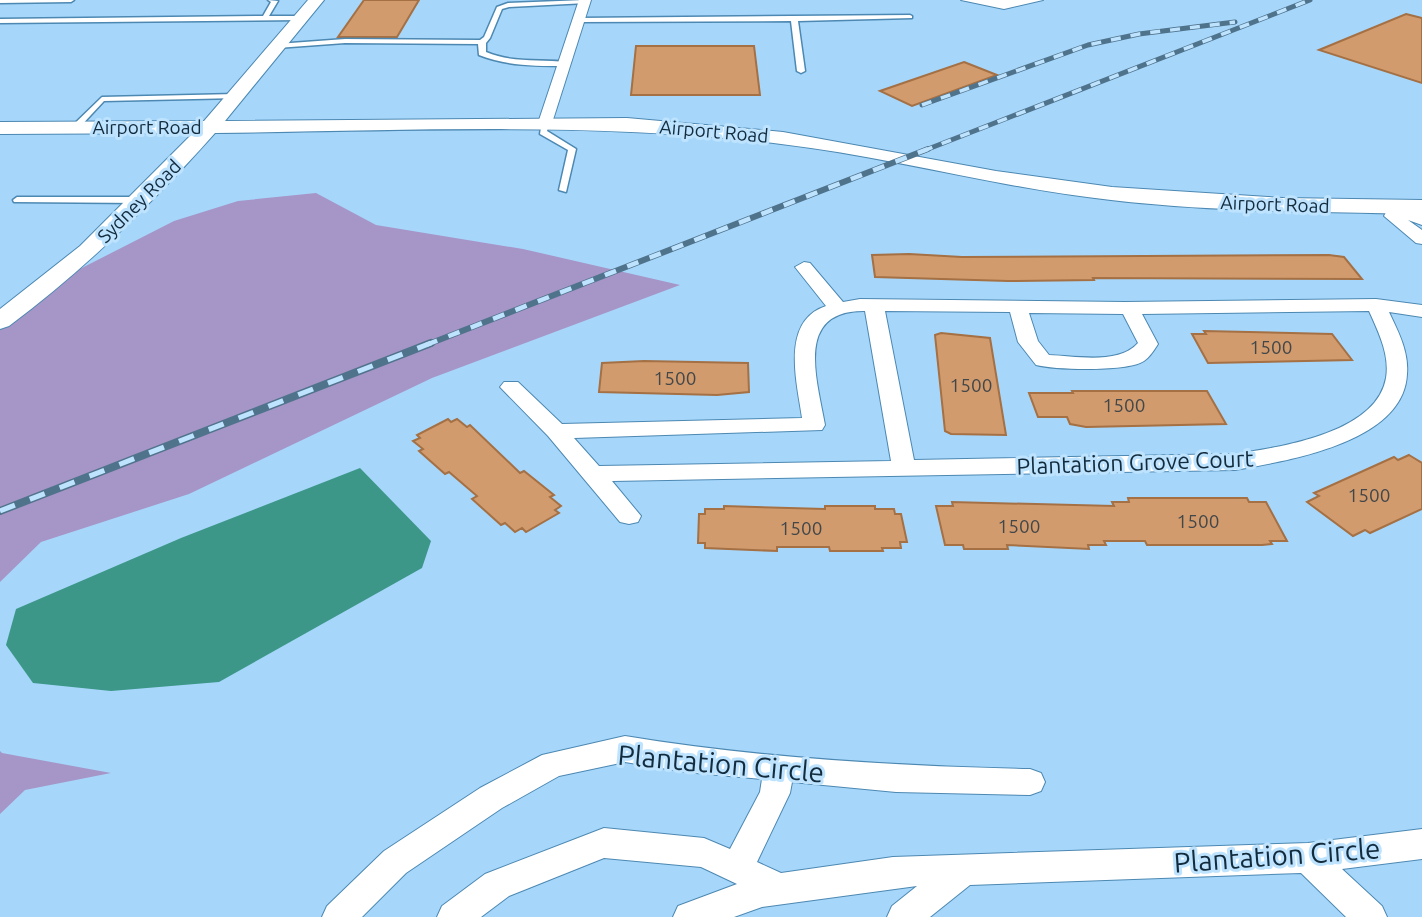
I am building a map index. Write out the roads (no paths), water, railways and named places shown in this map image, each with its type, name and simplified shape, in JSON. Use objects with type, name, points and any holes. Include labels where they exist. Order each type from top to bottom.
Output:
[{"type":"street","name":"Sydney Road","points":[[0,321],[87,253],[142,200],[211,127],[316,0]]},
{"type":"street","points":[[967,0],[1004,5],[1037,0]]},
{"type":"street","points":[[545,123],[585,1]]},
{"type":"street","name":"Airport Road","points":[[0,128],[627,124],[783,138],[996,177],[1112,194],[1192,202],[1422,207]]},
{"type":"street","points":[[1422,220],[1397,206],[1393,216],[1422,239]]},
{"type":"street","points":[[804,267],[839,309]]},
{"type":"street","points":[[874,305],[904,468]]},
{"type":"street","points":[[556,430],[814,425],[803,345],[811,327],[826,312],[839,309],[874,305],[1422,311]]},
{"type":"street","points":[[1018,308],[1028,342],[1043,361],[1104,363],[1137,357],[1147,344],[1130,308]]},
{"type":"street","points":[[1379,311],[1422,320]]},
{"type":"street","name":"Plantation Grove Court","points":[[592,474],[1235,462],[1308,450],[1350,431],[1394,394],[1398,375],[1394,346],[1379,311]]},
{"type":"street","points":[[511,387],[556,430],[629,516]]},
{"type":"street","name":"Plantation Circle","points":[[339,917],[396,862],[491,798],[552,764],[625,749],[779,769],[896,779],[1030,782]]},
{"type":"street","points":[[737,869],[775,793],[779,769]]},
{"type":"street","points":[[454,917],[497,885],[604,844],[704,853],[779,888]]},
{"type":"street","name":"Plantation Circle","points":[[690,917],[762,891],[893,872],[1308,858],[1422,844]]},
{"type":"street","points":[[1308,858],[1370,917]]},
{"type":"street","points":[[904,917],[963,870]]},
{"type":"lane","points":[[0,1],[71,0]]},
{"type":"lane","points":[[265,18],[275,1],[271,0]]},
{"type":"lane","points":[[277,46],[345,41],[482,42],[487,38],[499,8],[508,5],[585,1]]},
{"type":"lane","points":[[579,20],[910,17]]},
{"type":"lane","points":[[0,21],[301,18]]},
{"type":"lane","points":[[794,19],[801,71]]},
{"type":"lane","points":[[482,42],[482,53],[494,59],[517,64],[564,64]]},
{"type":"lane","points":[[74,128],[102,99],[236,96]]},
{"type":"lane","points":[[545,123],[542,132],[547,137],[572,149],[563,190]]},
{"type":"lane","points":[[17,200],[142,200]]},
{"type":"railway","points":[[923,151],[1310,0]]},
{"type":"railway","points":[[922,105],[1088,45],[1139,34],[1235,22]]},
{"type":"railway","points":[[426,345],[928,149]]},
{"type":"railway","points":[[0,511],[431,343]]}]
